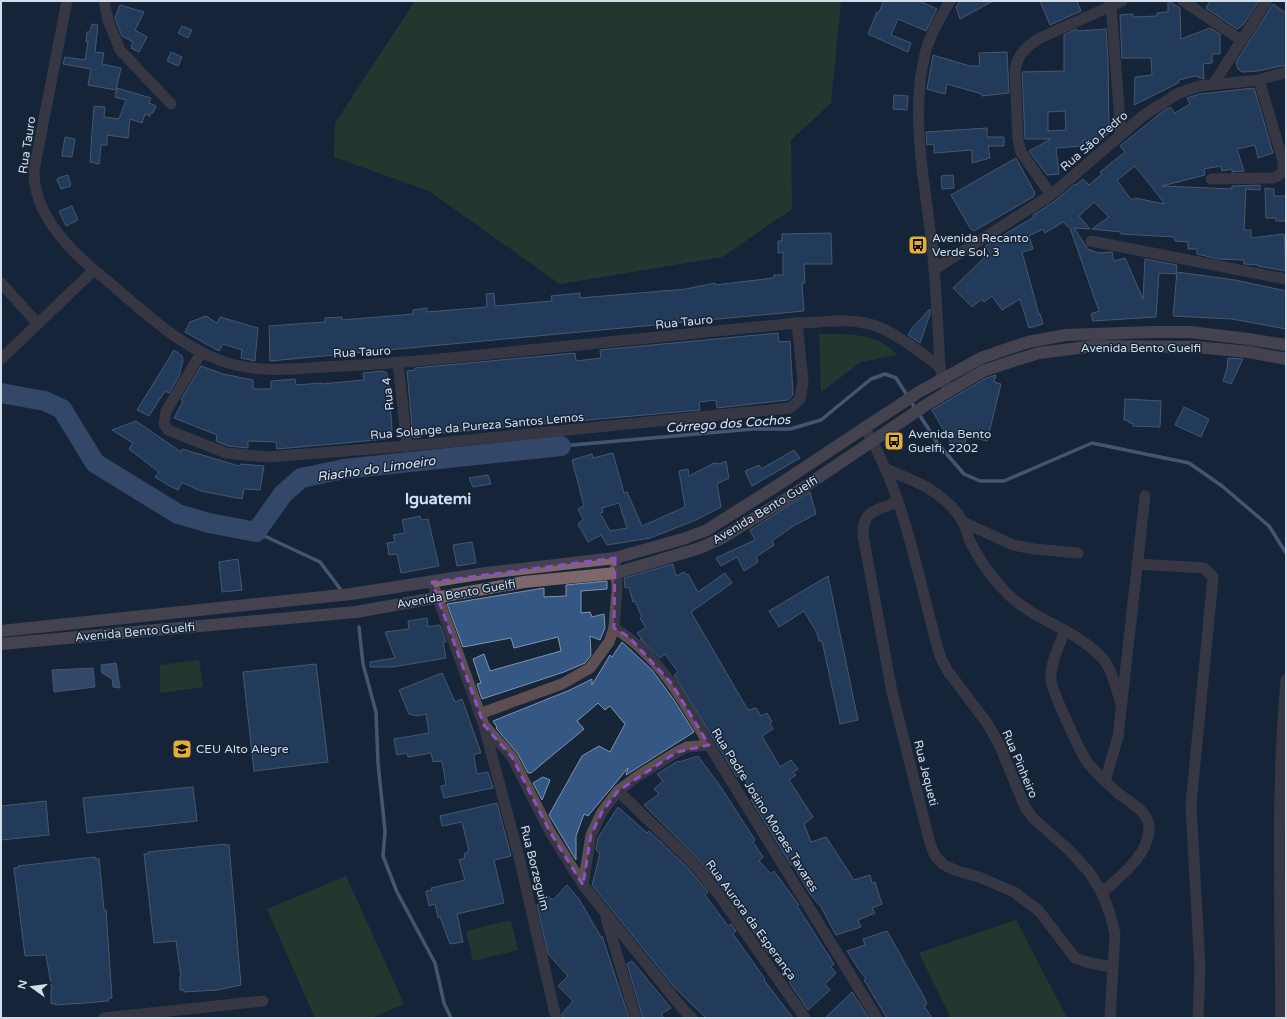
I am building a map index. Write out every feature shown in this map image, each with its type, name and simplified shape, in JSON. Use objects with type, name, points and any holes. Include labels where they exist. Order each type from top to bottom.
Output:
[{"type":"main road","name":"Avenida Bento Guelfi","points":[[1,631],[351,594],[507,570],[615,558],[683,540],[707,530],[778,485],[918,392],[941,373],[1028,342],[1066,335],[1190,332],[1286,345]]},
{"type":"main road","name":"Avenida Bento Guelfi","points":[[2,645],[356,612],[524,582],[616,572],[700,548],[720,539],[791,496],[929,403],[983,371],[1039,353],[1094,346],[1196,347],[1249,352],[1286,359]]},
{"type":"street","name":"Rua Tauro","points":[[67,1],[34,170],[34,184],[37,198],[48,217],[70,248],[94,270],[181,341],[201,353],[235,365],[259,369],[282,370],[398,363],[796,323],[853,322],[872,325],[887,331],[941,373]]},
{"type":"street","points":[[104,1],[108,20],[120,50],[171,104]]},
{"type":"street","points":[[949,391],[941,373],[934,269],[920,132],[919,99],[921,74],[927,49],[950,1]]},
{"type":"street","points":[[1051,195],[1021,152],[1018,140],[1015,70],[1018,59],[1028,46],[1038,39],[1122,1]]},
{"type":"street","points":[[1183,1],[1241,40]]},
{"type":"street","points":[[1214,83],[1267,1]]},
{"type":"street","points":[[1111,6],[1121,134]]},
{"type":"street","name":"Rua São Pedro","points":[[934,269],[1051,195],[1144,115],[1179,93],[1214,83],[1259,80],[1286,72]]},
{"type":"street","points":[[1211,179],[1272,178],[1280,175],[1282,172],[1283,161],[1259,80]]},
{"type":"street","points":[[1091,241],[1286,279]]},
{"type":"street","points":[[1,359],[94,270]]},
{"type":"street","points":[[1,283],[38,324]]},
{"type":"street","name":"Rua Solange da Pureza Santos Lemos","points":[[201,353],[164,418],[164,424],[168,430],[175,434],[226,453],[268,457],[407,446],[790,408],[800,399],[803,381],[796,323]]},
{"type":"street","name":"Rua 4","points":[[398,363],[407,446]]},
{"type":"street","name":"Rua Pinheiro","points":[[864,427],[885,468],[898,502],[940,656],[947,670],[987,723],[999,744],[1025,807],[1033,818],[1069,850],[1089,872],[1102,893],[1110,914],[1115,934],[1110,1018]]},
{"type":"street","points":[[885,468],[927,487],[945,501],[963,522],[969,540],[1001,587],[1028,610],[1065,631],[1093,650],[1105,661],[1121,702]]},
{"type":"street","points":[[1105,780],[1118,737],[1145,496]]},
{"type":"street","name":"Rua Jequeti","points":[[898,502],[868,516],[862,525],[863,536],[892,692],[932,850],[935,856],[944,864],[957,871],[980,877],[1014,892],[1039,911],[1075,958],[1090,963],[1112,967]]},
{"type":"street","points":[[963,522],[1013,545],[1034,549],[1078,553]]},
{"type":"street","points":[[478,714],[562,684],[581,675],[590,668],[602,654],[609,642],[614,628],[617,589],[615,558]]},
{"type":"street","points":[[1137,564],[1204,568],[1213,577],[1191,805],[1200,968],[1198,1018]]},
{"type":"street","points":[[432,582],[478,714],[484,725],[512,757],[550,832],[583,885],[605,914],[692,1018]]},
{"type":"street","name":"Rua Padre Josino Moraes Tavares","points":[[614,628],[629,637],[672,684],[687,706],[709,745],[877,1018]]},
{"type":"street","points":[[2,645],[18,629]]},
{"type":"street","points":[[1065,631],[1055,656],[1050,682],[1086,762],[1142,811],[1148,821],[1149,831],[1145,846],[1132,865],[1102,893]]},
{"type":"street","points":[[1281,1018],[1278,848],[1286,680]]},
{"type":"street","name":"Rua Borzeguim","points":[[484,725],[519,857],[556,1018]]},
{"type":"street","points":[[583,885],[590,834],[602,812],[618,791],[638,776],[677,752],[687,747],[709,745]]},
{"type":"street","name":"Rua Aurora da Esperança","points":[[618,791],[693,863],[719,895],[806,1018]]},
{"type":"street","points":[[605,914],[636,1018]]},
{"type":"street","points":[[104,1018],[262,1001]]},
{"type":"highlighted area","points":[[615,558],[614,628],[629,637],[672,684],[709,745],[677,752],[618,791],[602,812],[591,835],[583,885],[550,832],[512,757],[484,725],[432,582]]},
{"type":"green space","points":[[415,1],[841,1],[831,103],[791,140],[792,209],[722,257],[560,284],[429,191],[334,157],[335,123]]},
{"type":"green space","points":[[819,334],[840,334],[871,338],[889,347],[897,355],[861,362],[821,392]]},
{"type":"green space","points":[[199,660],[203,687],[160,693],[160,665]]},
{"type":"green space","points":[[346,876],[404,1004],[371,1018],[315,1018],[267,909]]},
{"type":"green space","points":[[511,920],[518,950],[473,961],[466,931]]},
{"type":"green space","points":[[1016,920],[1067,1018],[951,1018],[919,953]]},
{"type":"water","points":[[116,663],[120,688],[113,687],[112,679],[102,673],[101,665]]},
{"type":"water","points":[[93,668],[95,687],[54,692],[52,670]]},
{"type":"building","points":[[884,1],[919,1],[937,9],[926,31],[898,19],[891,35],[911,43],[908,52],[868,34],[877,12],[879,12]]},
{"type":"building","points":[[960,1],[993,1],[960,19],[956,7]]},
{"type":"building","points":[[1040,1],[1077,1],[1081,11],[1050,25]]},
{"type":"building","points":[[1168,1],[1180,8],[1181,39],[1210,28],[1220,34],[1220,54],[1212,54],[1212,63],[1203,64],[1204,79],[1195,76],[1179,80],[1178,83],[1134,105],[1135,77],[1152,75],[1151,58],[1122,58],[1120,15],[1133,14],[1133,17],[1157,16],[1157,13],[1168,12]]},
{"type":"building","points":[[1210,1],[1259,1],[1243,25],[1237,29],[1206,8]]},
{"type":"building","points":[[1273,4],[1286,13],[1286,65],[1258,71],[1242,72],[1238,69],[1236,62]]},
{"type":"building","points":[[120,5],[144,12],[135,30],[147,37],[139,52],[131,48],[133,42],[122,36],[115,18]]},
{"type":"building","points":[[92,24],[98,25],[95,52],[104,53],[102,64],[121,68],[116,90],[88,85],[91,69],[63,64],[65,57],[85,60],[88,42],[86,42],[87,32],[90,32]]},
{"type":"building","points":[[182,26],[192,30],[188,38],[178,33]]},
{"type":"building","points":[[1076,29],[1077,31],[1106,29],[1109,133],[1100,140],[1083,140],[1083,146],[1056,148],[1059,174],[1047,175],[1029,151],[1051,139],[1025,139],[1022,72],[1064,71],[1064,35]],"holes":[[[1065,111],[1066,130],[1048,131],[1048,112]]]},
{"type":"building","points":[[171,52],[182,57],[178,66],[167,61]]},
{"type":"building","points":[[1007,52],[1009,93],[982,96],[982,94],[947,84],[945,94],[927,89],[933,55],[970,66],[980,66],[979,53]]},
{"type":"building","points":[[117,88],[151,98],[149,103],[156,106],[153,113],[150,113],[150,116],[145,114],[142,123],[130,119],[128,138],[107,135],[107,145],[101,145],[99,164],[90,162],[94,106],[105,107],[104,117],[119,119],[126,100],[115,97]]},
{"type":"building","points":[[1254,88],[1273,153],[1258,158],[1255,145],[1237,149],[1244,171],[1232,172],[1232,169],[1222,171],[1221,166],[1204,169],[1205,175],[1162,186],[1232,189],[1232,186],[1260,185],[1260,190],[1246,189],[1244,230],[1251,230],[1251,238],[1284,234],[1286,271],[1258,265],[1244,264],[1244,260],[1218,259],[1197,254],[1197,249],[1188,249],[1188,242],[1175,241],[1174,237],[1121,234],[1121,232],[1092,229],[1109,217],[1094,202],[1079,216],[1090,229],[1074,228],[1088,249],[1098,253],[1112,252],[1114,261],[1125,258],[1143,299],[1145,259],[1177,265],[1176,274],[1159,273],[1156,317],[1093,321],[1091,314],[1099,311],[1070,228],[1063,222],[1045,233],[1043,229],[1029,236],[1033,249],[1022,252],[1039,315],[1040,314],[1043,324],[1029,328],[1020,299],[1002,310],[992,296],[984,302],[982,299],[972,307],[953,288],[990,252],[985,246],[1034,217],[1033,215],[1055,201],[1083,179],[1089,185],[1102,174],[1100,172],[1125,152],[1120,146],[1162,112],[1170,107],[1175,113],[1190,104],[1187,98],[1200,94]],"holes":[[[1135,166],[1165,204],[1135,198],[1132,200],[1129,197],[1117,180]]]},
{"type":"building","points":[[894,95],[908,96],[907,110],[893,109]]},
{"type":"building","points":[[987,128],[987,137],[1004,137],[1004,146],[988,146],[990,158],[972,163],[972,150],[934,153],[934,144],[927,145],[926,132]]},
{"type":"building","points":[[65,137],[75,139],[72,157],[62,156]]},
{"type":"building","points":[[1016,158],[1035,193],[1033,197],[974,231],[970,228],[951,195]]},
{"type":"building","points":[[68,175],[71,186],[61,189],[57,180],[58,178]]},
{"type":"building","points":[[953,175],[954,188],[942,189],[941,176]]},
{"type":"building","points":[[1265,188],[1274,189],[1274,196],[1286,196],[1286,221],[1276,221],[1276,218],[1266,218]]},
{"type":"building","points":[[72,206],[78,220],[66,226],[59,211]]},
{"type":"building","points":[[831,233],[832,264],[804,264],[805,283],[802,283],[804,311],[270,361],[269,326],[325,322],[325,318],[342,317],[342,320],[413,314],[413,310],[427,308],[427,312],[487,307],[486,294],[494,293],[495,306],[552,301],[551,296],[580,293],[580,298],[686,289],[715,283],[715,285],[774,278],[774,275],[783,275],[783,252],[778,253],[778,241],[782,241],[782,234]]},
{"type":"building","points":[[1177,272],[1235,280],[1286,291],[1286,329],[1232,319],[1173,316]]},
{"type":"building","points":[[930,309],[930,314],[920,343],[908,335],[912,328]]},
{"type":"building","points":[[206,316],[217,323],[220,317],[258,328],[255,361],[241,358],[242,350],[223,344],[219,351],[185,332],[190,322]]},
{"type":"building","points":[[778,333],[779,342],[790,341],[793,395],[788,400],[717,408],[716,400],[699,402],[700,410],[421,435],[421,437],[413,438],[407,371],[415,370],[415,368],[575,353],[576,361],[601,358],[600,350]]},
{"type":"building","points":[[174,350],[182,356],[183,360],[179,376],[169,393],[165,391],[149,416],[137,410]]},
{"type":"building","points":[[1228,358],[1243,359],[1231,384],[1223,381],[1227,369]]},
{"type":"building","points":[[201,366],[223,374],[253,380],[253,389],[271,389],[271,381],[295,379],[296,385],[364,380],[363,373],[383,371],[387,373],[387,384],[389,384],[392,431],[385,432],[386,439],[344,443],[277,449],[276,442],[248,441],[248,448],[228,446],[216,441],[217,435],[174,418],[183,401],[181,400]]},
{"type":"building","points":[[996,375],[994,382],[1001,384],[987,441],[966,436],[965,444],[954,448],[932,410],[986,378]]},
{"type":"building","points":[[1125,399],[1161,401],[1160,427],[1133,426],[1133,423],[1129,423],[1129,421],[1124,420]]},
{"type":"building","points":[[1184,407],[1209,419],[1201,437],[1175,425]]},
{"type":"building","points":[[136,421],[181,452],[182,449],[239,466],[241,464],[264,466],[260,490],[244,489],[242,499],[201,491],[183,483],[178,490],[168,485],[155,477],[159,472],[129,449],[133,443],[112,430]]},
{"type":"building","points":[[794,450],[800,458],[752,486],[745,471],[759,465],[761,469]]},
{"type":"building","points":[[613,453],[624,493],[627,492],[642,526],[685,507],[679,471],[688,469],[689,476],[714,463],[719,464],[726,461],[729,478],[717,484],[721,507],[696,520],[650,538],[607,545],[601,535],[588,542],[578,524],[583,519],[578,509],[584,506],[572,460],[592,454],[593,458]],"holes":[[[619,503],[627,528],[610,531],[600,513],[603,512],[602,508]]]},
{"type":"building","points":[[488,475],[491,484],[473,487],[469,478]]},
{"type":"building","points":[[810,492],[816,514],[795,525],[772,541],[774,545],[756,557],[758,562],[744,571],[737,557],[721,566],[716,558],[755,540],[750,530]]},
{"type":"building","points":[[420,516],[421,520],[428,519],[439,566],[401,573],[397,554],[389,555],[387,543],[395,542],[393,535],[405,533],[402,520]]},
{"type":"building","points":[[472,542],[476,563],[457,566],[453,545]]},
{"type":"building","points":[[238,559],[242,590],[222,592],[219,562]]},
{"type":"building","points":[[673,564],[676,576],[684,572],[686,575],[688,574],[698,592],[725,573],[732,583],[691,612],[748,710],[756,708],[761,716],[767,713],[772,722],[770,723],[773,729],[762,736],[780,767],[791,760],[798,769],[793,772],[796,775],[789,780],[813,817],[804,824],[811,842],[826,837],[854,880],[870,875],[872,883],[875,882],[882,904],[872,908],[875,913],[858,920],[861,927],[836,935],[821,907],[810,894],[793,865],[791,865],[751,800],[756,795],[741,774],[737,777],[674,675],[678,672],[665,654],[660,658],[640,639],[642,639],[637,633],[646,628],[640,618],[642,617],[635,601],[633,602],[629,587],[625,588],[624,578]]},
{"type":"building","points":[[828,576],[858,720],[840,724],[822,641],[819,641],[817,633],[804,611],[779,627],[769,611]]},
{"type":"building","points":[[607,581],[607,589],[581,591],[581,613],[590,612],[592,617],[604,614],[605,628],[600,640],[590,636],[591,655],[585,663],[564,672],[482,699],[477,684],[481,683],[473,659],[484,654],[490,671],[561,651],[558,637],[514,648],[511,638],[463,647],[447,604],[544,588],[544,597],[566,596],[566,585]]},
{"type":"building","points":[[427,618],[428,627],[440,625],[446,642],[443,642],[446,658],[393,667],[370,667],[370,662],[395,658],[385,632],[409,629],[408,621]]},
{"type":"building","points":[[622,642],[652,670],[674,700],[694,732],[626,775],[628,768],[588,816],[584,814],[576,836],[576,860],[549,815],[582,756],[599,746],[610,752],[625,724],[610,706],[605,710],[598,703],[577,721],[584,729],[531,773],[528,773],[518,754],[496,728],[497,727],[493,721],[570,690],[592,679],[592,685],[610,655],[612,657]]},
{"type":"building","points":[[316,664],[328,762],[254,771],[243,672]]},
{"type":"building","points":[[442,673],[455,702],[462,699],[481,753],[475,754],[474,757],[477,774],[488,772],[493,788],[444,798],[441,786],[446,785],[442,761],[433,762],[431,753],[408,757],[407,753],[397,755],[394,739],[429,733],[426,714],[417,716],[409,714],[399,690]]},
{"type":"building","points":[[698,756],[720,786],[755,840],[753,842],[763,857],[759,861],[771,874],[774,871],[799,905],[797,906],[834,964],[831,967],[836,973],[825,984],[830,990],[808,1010],[789,982],[794,977],[772,952],[769,954],[725,891],[698,859],[644,805],[659,794],[654,789],[663,781],[657,774],[678,761],[679,762]]},
{"type":"building","points":[[543,777],[550,780],[542,800],[533,783]]},
{"type":"building","points":[[193,787],[197,821],[87,833],[83,798]]},
{"type":"building","points":[[46,801],[49,835],[1,840],[1,806]]},
{"type":"building","points":[[497,803],[511,856],[494,860],[504,903],[457,914],[463,942],[450,944],[440,917],[438,918],[435,904],[429,906],[426,891],[432,890],[431,888],[465,880],[459,860],[465,858],[464,854],[469,851],[462,822],[442,826],[440,816]]},
{"type":"building","points":[[618,807],[647,833],[649,831],[688,868],[708,892],[705,895],[728,926],[731,924],[736,931],[733,934],[765,979],[764,980],[793,1018],[706,1018],[674,987],[592,885],[600,854],[596,850],[598,838]]},
{"type":"building","points":[[225,844],[224,845],[229,845],[241,985],[217,990],[184,992],[184,990],[180,990],[181,977],[176,941],[154,943],[144,854],[148,854],[148,852]]},
{"type":"building","points":[[95,857],[95,859],[99,859],[104,910],[106,910],[112,998],[109,998],[108,1001],[55,1005],[55,1003],[51,1004],[52,990],[46,955],[25,956],[14,868],[18,868],[18,866]]},
{"type":"building","points":[[567,885],[579,899],[601,937],[602,936],[629,1018],[563,1018],[562,1014],[573,1001],[558,986],[568,976],[548,954],[537,905],[548,896],[553,900]]},
{"type":"building","points":[[887,931],[924,997],[927,1004],[924,1006],[932,1018],[887,1018],[864,980],[866,978],[847,951],[865,945],[863,939]]},
{"type":"building","points":[[632,961],[671,1008],[661,1014],[664,1018],[643,1018],[627,964]]},
{"type":"building","points":[[852,992],[869,1018],[825,1018]]},
{"type":"waterway","name":"Córrego dos Cochos","points":[[561,446],[753,429],[790,429],[821,420],[871,379],[885,374],[896,378],[938,444],[964,474],[980,481],[1004,481],[1092,443],[1189,463],[1222,486],[1269,526],[1286,553]]},
{"type":"waterway","name":"Riacho do Limoeiro","points":[[1,393],[45,401],[62,409],[95,463],[178,514],[209,523],[256,532],[283,494],[301,478],[344,469],[561,446]]},
{"type":"waterway","points":[[256,532],[320,562],[341,590]]},
{"type":"waterway","points":[[359,627],[363,664],[376,712],[378,763],[385,831],[383,856],[397,892],[435,963],[444,1003],[451,1018]]},
{"type":"place","name":"Avenida Recanto Verde Sol, 3","points":[[918,245]]},
{"type":"place","name":"Avenida Bento Guelfi, 2202","points":[[894,441]]},
{"type":"place","name":"CEU Alto Alegre","points":[[182,749]]},
{"type":"district","name":"Iguatemi","points":[[438,498]]}]
